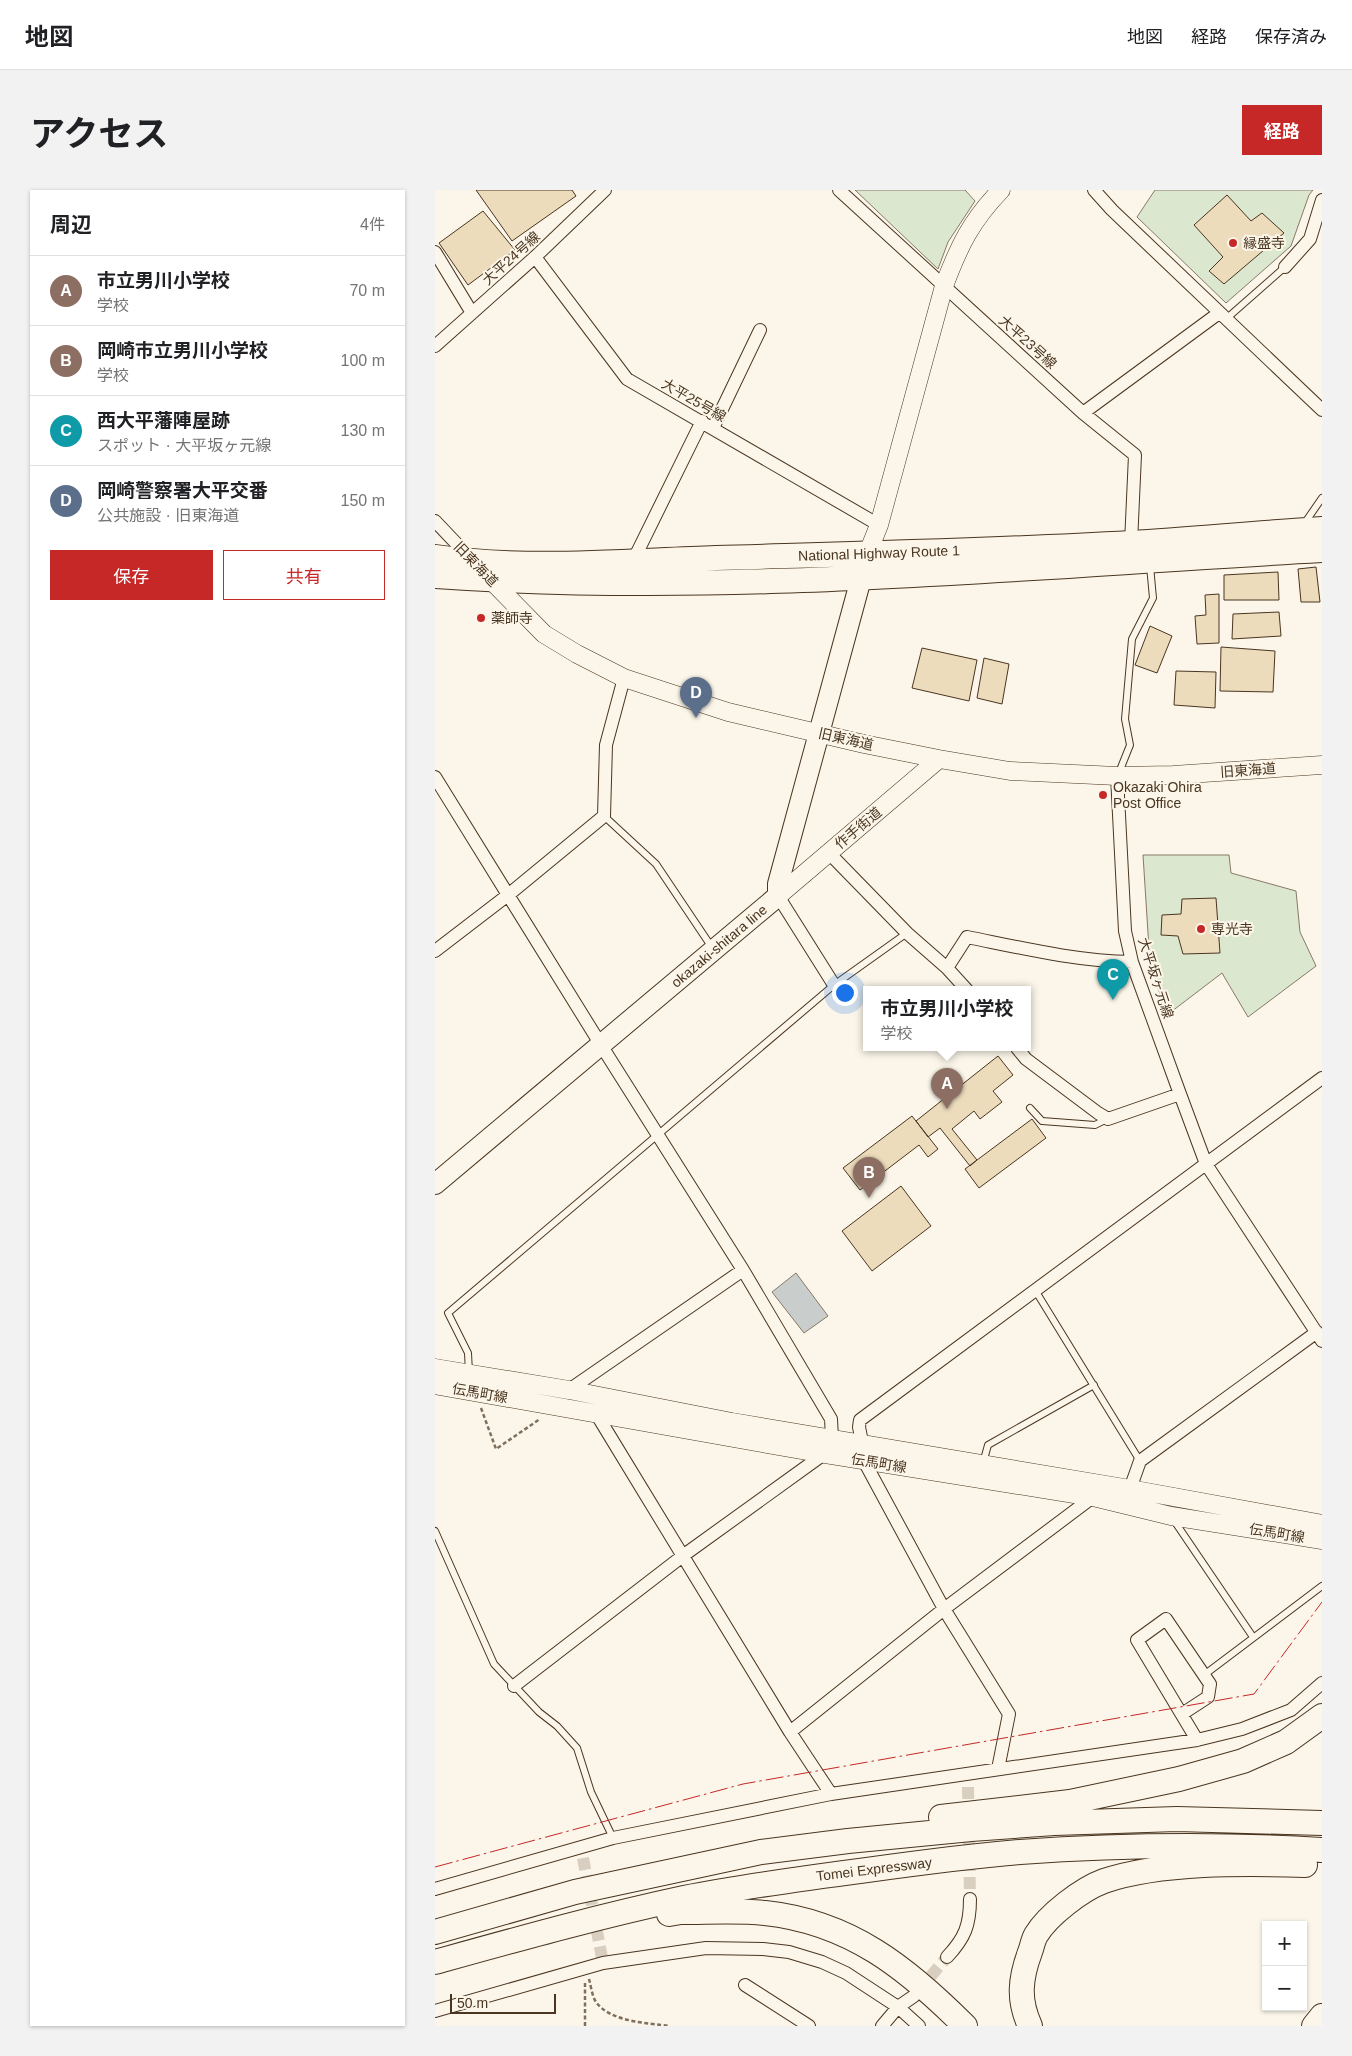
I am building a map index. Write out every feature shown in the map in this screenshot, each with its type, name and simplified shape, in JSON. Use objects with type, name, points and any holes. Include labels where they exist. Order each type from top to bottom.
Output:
[{"type":"highway","name":"National Highway Route 1","points":[[435,557],[473,562],[632,563],[714,558],[867,555],[1131,542],[1311,530]]},
{"type":"highway","name":"National Highway Route 1","points":[[435,576],[492,580],[630,584],[862,578],[1322,550]]},
{"type":"highway","points":[[761,1852],[871,1826],[1070,1802],[1179,1778],[1243,1761],[1286,1742],[1322,1716]]},
{"type":"highway","name":"Tomei Expressway","points":[[435,1932],[575,1892],[761,1852],[961,1830],[1054,1824],[1177,1819],[1322,1823]]},
{"type":"highway","name":"Tomei Expressway","points":[[435,1962],[542,1932],[694,1897],[815,1877],[1000,1854],[1116,1847],[1189,1846],[1322,1850]]},
{"type":"highway","points":[[1030,2026],[1022,2009],[1022,1973],[1036,1935],[1061,1906],[1103,1882],[1147,1871],[1199,1866],[1282,1864],[1322,1866]]},
{"type":"highway","points":[[542,1932],[681,1912],[764,1913],[803,1920],[841,1932],[885,1957],[929,1990],[965,2026]]},
{"type":"highway","points":[[1313,2026],[1322,2016]]},
{"type":"main road","name":"okazaki-shitara line","points":[[435,1184],[778,896],[778,884],[867,555]]},
{"type":"street","name":"大平24号線","points":[[435,346],[535,257],[605,190]]},
{"type":"street","name":"大平23号線","points":[[839,190],[1083,413],[1135,455],[1131,542]]},
{"type":"street","points":[[867,555],[879,525],[944,286],[957,250],[986,206],[1001,190]]},
{"type":"street","points":[[1094,190],[1112,210],[1322,410]]},
{"type":"street","points":[[1285,267],[1310,239],[1322,200]]},
{"type":"street","points":[[435,252],[472,313]]},
{"type":"street","name":"大平25号線","points":[[535,257],[627,379],[879,525]]},
{"type":"street","points":[[1083,413],[1222,316]]},
{"type":"street","points":[[713,428],[760,330]]},
{"type":"street","points":[[632,563],[702,421]]},
{"type":"street","name":"旧東海道","points":[[435,521],[544,634],[577,654],[624,678],[728,712],[939,759],[1010,771],[1117,776],[1173,775],[1322,765]]},
{"type":"street","points":[[435,951],[508,895],[604,816],[606,745],[624,678]]},
{"type":"street","name":"作手街道","points":[[778,896],[939,759]]},
{"type":"street","name":"大平坂ヶ元線","points":[[1117,776],[1125,930],[1133,962],[1180,1094],[1206,1164],[1319,1336]]},
{"type":"street","points":[[435,777],[601,1046],[743,1270],[831,1419],[833,1438]]},
{"type":"street","points":[[829,853],[963,986]]},
{"type":"street","points":[[778,896],[834,985]]},
{"type":"street","points":[[947,968],[967,937],[1101,962],[1133,962]]},
{"type":"street","points":[[1019,1051],[1026,1059],[1108,1119],[1180,1094]]},
{"type":"street","points":[[862,1442],[859,1427],[860,1420],[1322,1078]]},
{"type":"street","points":[[569,1390],[743,1270]]},
{"type":"street","points":[[1131,1488],[1140,1461],[1319,1336]]},
{"type":"street","name":"伝馬町線","points":[[435,1368],[569,1390],[732,1422],[1131,1488],[1322,1524]]},
{"type":"street","name":"伝馬町線","points":[[435,1385],[864,1461],[1093,1497],[1171,1516],[1322,1540]]},
{"type":"street","points":[[597,1415],[790,1732],[831,1794]]},
{"type":"street","points":[[515,1686],[683,1555],[825,1454]]},
{"type":"street","points":[[864,1461],[944,1609],[1009,1714],[998,1769]]},
{"type":"street","points":[[790,1732],[944,1609],[1093,1497]]},
{"type":"street","points":[[1182,1714],[1208,1697],[1209,1684],[1166,1619],[1137,1640],[1197,1740]]},
{"type":"street","points":[[435,1888],[583,1852],[613,1838],[831,1794],[967,1781],[998,1769],[1197,1740],[1242,1729],[1291,1710],[1322,1683]]},
{"type":"street","points":[[947,1957],[961,1943],[970,1912],[970,1899]]},
{"type":"street","points":[[435,2011],[603,1963],[706,1948],[763,1949],[789,1952],[822,1962],[846,1973],[898,2007],[919,2026]]},
{"type":"street","points":[[745,1985],[809,2026]]},
{"type":"street","points":[[882,2026],[898,2007],[914,1996]]},
{"type":"lane","points":[[1222,316],[1285,267]]},
{"type":"lane","points":[[1311,530],[1322,498]]},
{"type":"lane","name":"大平坂ヶ元線","points":[[1117,776],[1130,745],[1125,719],[1132,639],[1153,598],[1149,560]]},
{"type":"lane","points":[[604,816],[656,864],[714,950]]},
{"type":"lane","points":[[469,1374],[468,1353],[448,1313],[834,985],[907,932]]},
{"type":"lane","points":[[1030,1108],[1042,1121],[1095,1125],[1108,1119]]},
{"type":"lane","points":[[1035,1290],[1140,1461]]},
{"type":"lane","points":[[983,1464],[989,1445],[1094,1385]]},
{"type":"lane","points":[[1171,1516],[1253,1638]]},
{"type":"lane","points":[[435,1531],[494,1664],[539,1712],[557,1726],[577,1748],[591,1792],[613,1838]]},
{"type":"lane","points":[[1204,1675],[1322,1586]]},
{"type":"path","points":[[475,1392],[496,1449],[558,1407]]},
{"type":"path","points":[[585,1968],[585,2026]]},
{"type":"path","points":[[585,1968],[595,2001],[602,2007],[625,2021],[669,2026]]},
{"type":"green space","points":[[855,190],[965,190],[975,201],[948,242],[938,269]]},
{"type":"green space","points":[[1155,190],[1313,190],[1309,195],[1291,246],[1226,303],[1137,217]]},
{"type":"green space","points":[[1143,855],[1229,855],[1231,873],[1296,891],[1300,932],[1316,966],[1248,1017],[1222,973],[1167,1015],[1150,964]]},
{"type":"shaded area","points":[[796,1273],[828,1316],[804,1333],[772,1292]]},
{"type":"building","points":[[476,190],[572,190],[576,196],[512,241]]},
{"type":"building","points":[[1227,195],[1251,221],[1262,213],[1284,233],[1224,284],[1209,271],[1223,257],[1194,225]]},
{"type":"building","points":[[483,211],[515,250],[468,285],[439,243]]},
{"type":"building","points":[[1316,567],[1320,602],[1301,602],[1298,569]]},
{"type":"building","points":[[1278,572],[1279,600],[1224,600],[1224,575]]},
{"type":"building","points":[[1219,594],[1219,643],[1197,644],[1195,616],[1206,615],[1205,595]]},
{"type":"building","points":[[1279,612],[1281,636],[1232,639],[1233,614]]},
{"type":"building","points":[[1150,626],[1172,636],[1157,673],[1135,665]]},
{"type":"building","points":[[1221,647],[1275,651],[1273,692],[1220,691]]},
{"type":"building","points":[[922,648],[977,660],[969,701],[912,688]]},
{"type":"building","points":[[984,658],[1009,664],[1002,704],[977,698]]},
{"type":"building","points":[[1176,671],[1216,672],[1215,708],[1174,705]]},
{"type":"building","points":[[1216,898],[1220,953],[1183,954],[1178,936],[1161,935],[1162,915],[1181,914],[1182,899]]},
{"type":"building","points":[[998,1056],[1013,1075],[993,1091],[1002,1102],[980,1119],[974,1111],[952,1129],[977,1160],[970,1166],[940,1128],[928,1137],[916,1121]]},
{"type":"building","points":[[912,1116],[938,1149],[928,1157],[919,1145],[860,1190],[843,1168]]},
{"type":"building","points":[[1032,1119],[1046,1138],[979,1188],[965,1169]]},
{"type":"building","points":[[901,1186],[931,1226],[872,1271],[842,1231]]},
{"type":"tunnel","points":[[968,1787],[970,1899]]},
{"type":"tunnel","points":[[583,1858],[603,1963]]},
{"type":"tunnel","points":[[919,1990],[947,1957]]},
{"type":"power","points":[[435,1867],[743,1784],[1254,1694],[1322,1602]]},
{"type":"place","name":"縁盛寺","points":[[1233,243]]},
{"type":"place","name":"薬師寺","points":[[481,618]]},
{"type":"place","name":"岡崎警察署大平交番","points":[[696,718]]},
{"type":"place","name":"Okazaki Ohira Post Office","points":[[1103,795]]},
{"type":"place","name":"専光寺","points":[[1201,929]]},
{"type":"place","name":"西大平藩陣屋跡","points":[[1113,1000]]},
{"type":"place","name":"市立男川小学校","points":[[947,1109]]},
{"type":"place","name":"岡崎市立男川小学校","points":[[869,1198]]}]
